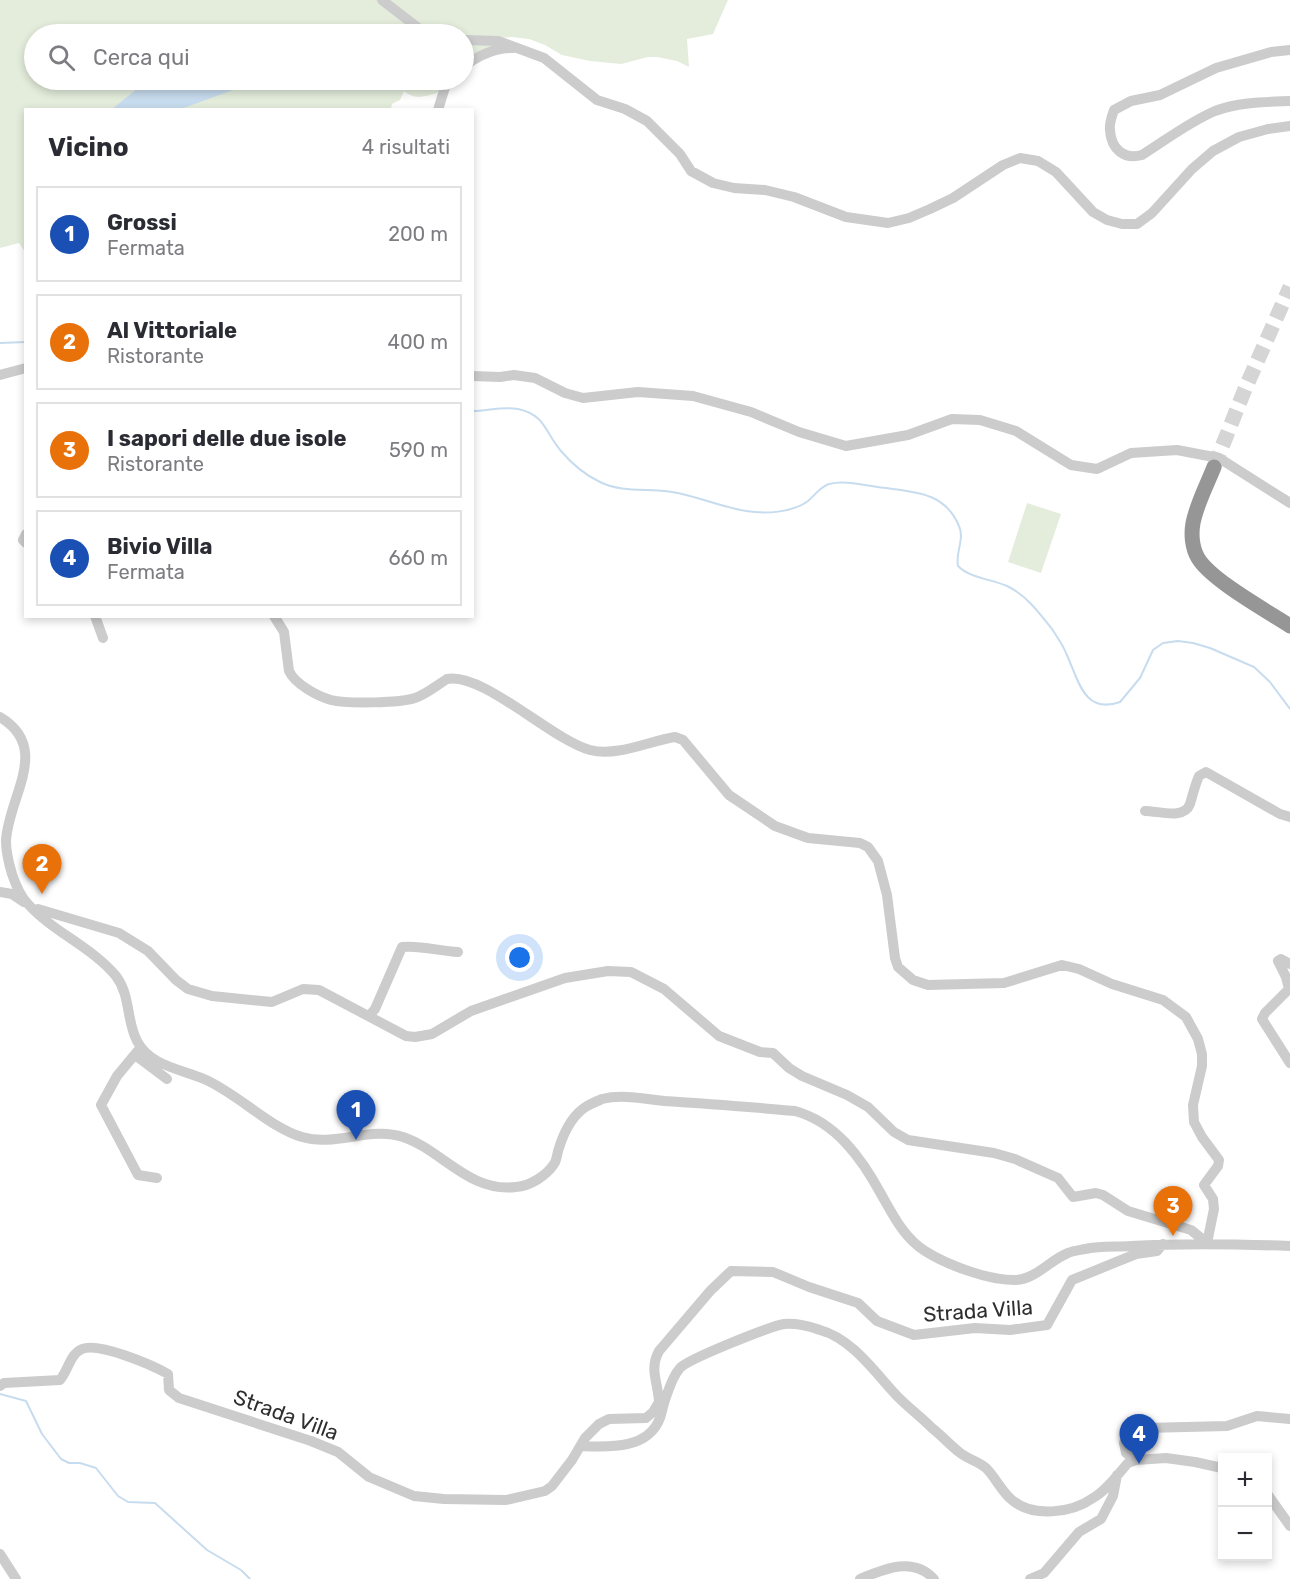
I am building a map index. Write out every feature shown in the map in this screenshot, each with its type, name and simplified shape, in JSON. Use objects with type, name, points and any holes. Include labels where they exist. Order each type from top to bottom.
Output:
[{"type":"highway","points":[[1214,467],[1193,524],[1193,544],[1197,557],[1204,568],[1216,577],[1290,626]]},
{"type":"street","points":[[382,0],[413,24]]},
{"type":"street","points":[[474,40],[498,41],[544,58],[597,100],[625,109],[647,121],[680,154],[691,171],[712,183],[734,188],[765,190],[794,197],[846,217],[888,223],[909,218],[938,206],[1003,165],[1020,158],[1038,161],[1056,172],[1093,212],[1100,216],[1122,224],[1137,224],[1152,213],[1192,169],[1214,151],[1239,137],[1290,126]]},
{"type":"street","points":[[474,59],[505,47],[516,48]]},
{"type":"street","points":[[1290,50],[1271,52],[1216,68],[1160,95],[1131,101],[1113,110],[1110,130],[1117,149],[1125,156],[1132,158],[1142,155],[1195,121],[1217,110],[1258,102],[1290,101]]},
{"type":"street","points":[[439,108],[444,90]]},
{"type":"street","points":[[0,375],[24,369]]},
{"type":"street","points":[[474,376],[514,375],[535,378],[565,393],[583,398],[638,392],[693,396],[751,412],[799,432],[846,446],[908,435],[952,419],[980,420],[1016,431],[1071,465],[1097,469],[1131,453],[1177,450],[1219,458],[1261,483],[1290,504]]},
{"type":"street","points":[[96,618],[103,638]]},
{"type":"street","points":[[275,618],[284,632],[289,671],[292,676],[328,699],[393,701],[414,699],[447,679],[453,678],[486,690],[574,743],[590,750],[614,751],[675,737],[682,740],[729,795],[774,826],[808,838],[860,843],[874,853],[887,895],[895,958],[904,974],[918,983],[928,985],[1004,983],[1062,965],[1079,969],[1112,984],[1162,1000],[1173,1006],[1186,1017],[1198,1039],[1202,1066],[1193,1105],[1194,1122],[1219,1160],[1218,1166],[1204,1185],[1213,1199],[1214,1209],[1207,1243]]},
{"type":"street","points":[[0,717],[12,725],[21,737],[26,752],[26,767],[6,841],[8,862],[19,893],[29,906],[119,933],[148,951],[176,980],[188,988],[212,996],[272,1002],[303,989],[319,990],[406,1036],[415,1037],[432,1034],[471,1011],[554,982],[608,971],[631,972],[664,989],[719,1036],[751,1049],[773,1053],[789,1068],[802,1076],[848,1095],[868,1107],[894,1132],[908,1140],[994,1153],[1015,1159],[1058,1178],[1073,1197],[1103,1195],[1128,1211],[1191,1230],[1207,1243]]},
{"type":"street","points":[[1145,811],[1175,814],[1184,812],[1189,806],[1199,776],[1206,772],[1280,814],[1290,817]]},
{"type":"street","points":[[0,892],[12,894],[29,906],[104,964],[117,978],[126,994],[138,1051],[166,1079]]},
{"type":"street","points":[[369,1016],[375,1009],[402,947],[414,946],[434,951],[458,951]]},
{"type":"street","points":[[1290,964],[1281,959],[1278,961],[1287,977],[1289,989],[1262,1019],[1290,1063]]},
{"type":"street","points":[[138,1051],[226,1090],[289,1132],[303,1138],[338,1140],[380,1133],[400,1136],[416,1142],[465,1175],[499,1186],[516,1187],[542,1176],[555,1163],[564,1132],[573,1119],[583,1108],[601,1100],[634,1098],[795,1111],[810,1115],[824,1123],[849,1147],[863,1165],[905,1233],[923,1250],[954,1265],[995,1278],[1018,1280],[1037,1272],[1068,1253],[1087,1248],[1207,1243],[1290,1246]]},
{"type":"street","points":[[138,1051],[117,1076],[101,1105],[138,1174],[157,1178]]},
{"type":"street","name":"Strada Villa","points":[[0,1386],[4,1383],[60,1380],[75,1354],[82,1349],[93,1347],[102,1349],[140,1361],[168,1374],[169,1390],[179,1398],[338,1452],[369,1477],[414,1496],[430,1499],[506,1500],[545,1491],[552,1486],[590,1432],[599,1424],[609,1419],[646,1418],[661,1406],[653,1362],[659,1351],[711,1290],[731,1271],[773,1272],[858,1303],[877,1321],[914,1335],[975,1328],[1010,1330],[1047,1325],[1072,1280],[1136,1254],[1157,1251],[1163,1244]]},
{"type":"street","points":[[581,1446],[608,1447],[639,1440],[650,1434],[660,1419],[661,1406],[673,1377],[681,1366],[697,1356],[775,1326],[787,1324],[822,1330],[834,1335],[850,1347],[900,1399],[960,1453],[980,1463],[1013,1502],[1024,1507],[1050,1512],[1076,1507],[1094,1498],[1128,1463],[1136,1460],[1166,1458],[1218,1467]]},
{"type":"street","points":[[1136,1460],[1126,1453],[1124,1443],[1131,1431],[1145,1428],[1227,1426],[1257,1416],[1290,1419]]},
{"type":"street","points":[[1030,1579],[1044,1573],[1079,1532],[1101,1519],[1108,1510],[1117,1475]]},
{"type":"street","points":[[1272,1501],[1290,1526]]},
{"type":"street","points":[[0,1554],[16,1579]]},
{"type":"street","points":[[860,1579],[886,1568],[903,1565],[917,1567],[934,1579]]},
{"type":"green space","points":[[0,0],[728,0],[713,34],[687,39],[689,67],[677,61],[657,57],[621,64],[590,61],[562,55],[529,39],[512,37],[500,38],[496,47],[474,57],[474,24],[24,24],[24,90],[439,90],[437,93],[416,97],[404,91],[400,100],[392,104],[391,108],[24,108],[24,250],[19,243],[0,248]]},
{"type":"green space","points":[[1027,503],[1061,514],[1041,573],[1008,562]]},
{"type":"water","points":[[136,90],[233,90],[184,108],[113,108]]},
{"type":"waterway","points":[[0,343],[24,342]]},
{"type":"waterway","points":[[474,411],[506,408],[527,412],[540,420],[561,451],[579,469],[600,482],[617,488],[672,492],[737,509],[761,512],[778,512],[794,508],[808,501],[823,487],[841,482],[925,495],[945,505],[959,526],[961,536],[958,566],[969,574],[1009,587],[1038,611],[1060,641],[1079,683],[1090,699],[1108,705],[1120,702],[1140,678],[1153,650],[1163,643],[1178,641],[1210,648],[1254,667],[1270,682],[1290,709]]},
{"type":"waterway","points":[[0,1394],[26,1401],[42,1434],[61,1459],[69,1463],[80,1463],[96,1468],[118,1496],[128,1502],[155,1503],[207,1550],[241,1570],[250,1579]]},
{"type":"tunnel","points":[[1214,467],[1290,287]]},
{"type":"place","name":"Al Vittoriale","points":[[42,894]]},
{"type":"place","name":"Grossi","points":[[356,1140]]},
{"type":"place","name":"I sapori delle due isole","points":[[1173,1236]]},
{"type":"place","name":"Bivio Villa","points":[[1139,1464]]}]
